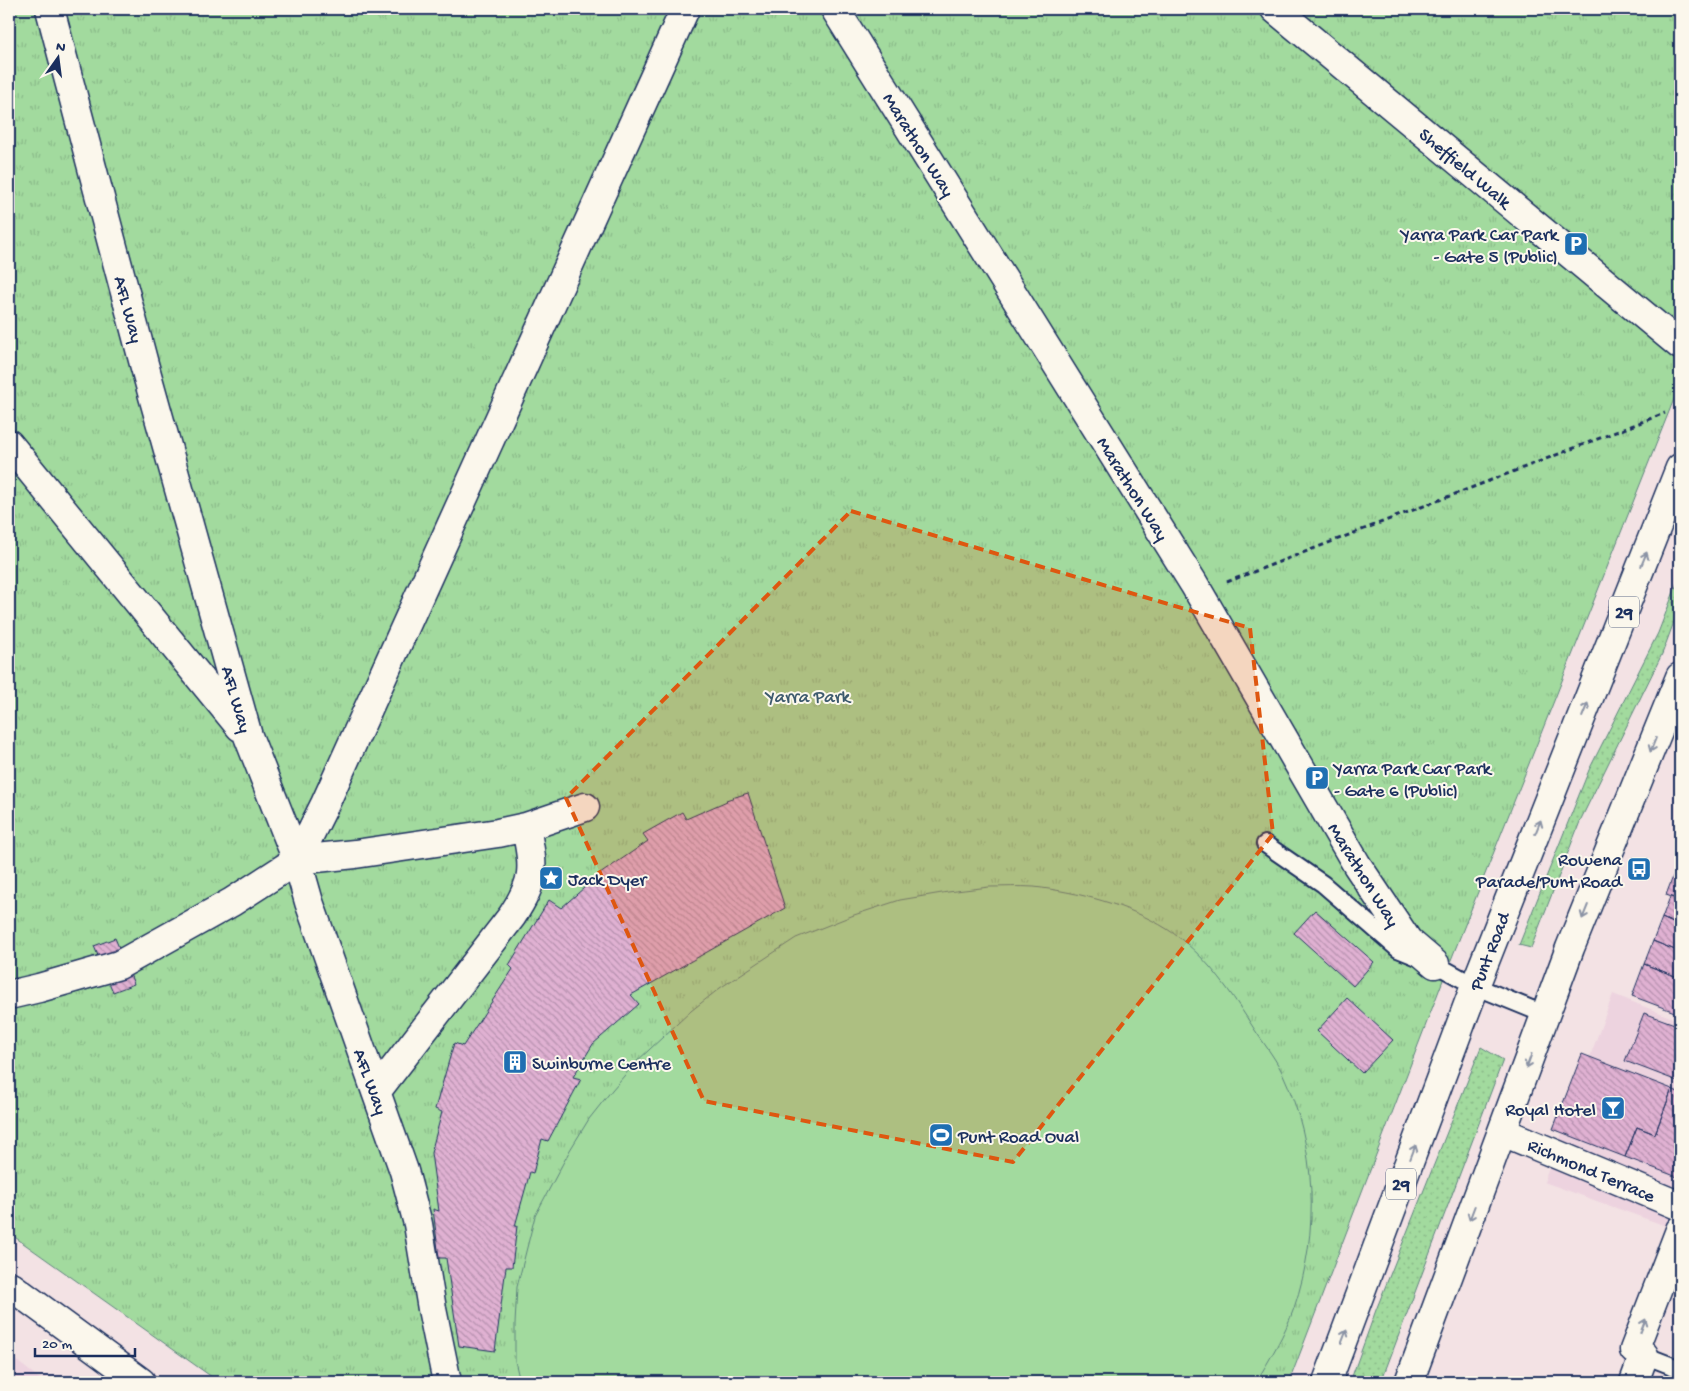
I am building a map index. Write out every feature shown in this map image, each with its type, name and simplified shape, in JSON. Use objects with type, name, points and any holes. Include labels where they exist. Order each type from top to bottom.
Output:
[{"type":"main road","name":"AFL Way","points":[[50,9],[142,355],[248,736],[297,860],[309,902],[404,1170],[418,1224],[446,1382]]},
{"type":"main road","points":[[297,860],[325,804],[685,9]]},
{"type":"main road","name":"Marathon Way","points":[[835,9],[1199,593],[1357,865],[1408,941],[1435,964]]},
{"type":"main road","name":"Sheffield Walk","points":[[1275,9],[1680,345]]},
{"type":"main road","points":[[9,444],[248,736]]},
{"type":"main road","name":"Punt Road","points":[[1327,1382],[1474,986],[1680,468]]},
{"type":"main road","points":[[1409,1382],[1570,948],[1680,677]]},
{"type":"main road","points":[[9,995],[119,964],[232,902],[297,860],[355,854],[498,833],[526,827],[585,807]]},
{"type":"main road","points":[[376,1092],[506,924],[522,900],[529,885],[532,871],[532,858],[526,827]]},
{"type":"main road","name":"Richmond Terrace","points":[[1503,1132],[1680,1206]]},
{"type":"main road","points":[[1634,1382],[1644,1354],[1634,1350],[1680,1230]]},
{"type":"main road","points":[[9,1285],[141,1382]]},
{"type":"lane","points":[[1265,844],[1323,884],[1398,949],[1435,964],[1474,986],[1546,1015]]},
{"type":"lane","points":[[1644,1354],[1680,1369]]},
{"type":"path","points":[[1199,593],[1665,413]]},
{"type":"highlighted area","points":[[851,511],[1250,628],[1273,834],[1013,1162],[704,1101],[566,798]]},
{"type":"shaded area","points":[[1613,994],[1680,1021],[1680,1231],[1544,1182]]},
{"type":"shaded area","points":[[9,1355],[44,1382],[9,1382]]},
{"type":"green space","name":"Yarra Park","points":[[9,9],[1680,9],[1680,384],[1443,980],[1289,1382],[219,1382],[9,1233]]},
{"type":"green space","points":[[1680,576],[1680,606],[1662,654],[1581,819],[1531,948],[1519,945],[1589,770],[1658,633]]},
{"type":"green space","name":"Punt Road Oval","points":[[989,887],[1034,887],[1085,896],[1120,906],[1167,929],[1193,949],[1214,972],[1279,1066],[1294,1101],[1302,1130],[1308,1159],[1311,1219],[1308,1249],[1294,1308],[1282,1337],[1256,1382],[520,1382],[515,1361],[517,1287],[535,1216],[570,1150],[589,1119],[636,1062],[691,1011],[720,988],[796,938],[854,915],[900,900]]},
{"type":"green space","points":[[1481,1047],[1503,1060],[1381,1382],[1350,1382],[1376,1310]]},
{"type":"building","name":"Swinburne Centre","points":[[748,793],[785,908],[631,995],[639,1004],[593,1044],[573,1077],[581,1079],[548,1141],[542,1139],[533,1173],[530,1172],[515,1226],[517,1226],[512,1267],[506,1267],[495,1351],[459,1346],[446,1258],[439,1258],[433,1209],[439,1211],[431,1153],[442,1112],[435,1109],[454,1043],[463,1046],[513,969],[509,965],[549,900],[561,908],[600,874],[648,841],[643,834],[682,812],[686,819],[726,800]]},
{"type":"building","points":[[1680,858],[1680,876],[1674,874]]},
{"type":"building","points":[[1674,874],[1680,876],[1680,900],[1666,895]]},
{"type":"building","points":[[1670,897],[1680,900],[1680,926],[1662,918]]},
{"type":"building","points":[[1315,910],[1374,962],[1353,986],[1294,933]]},
{"type":"building","points":[[1662,918],[1680,926],[1680,952],[1653,941]]},
{"type":"building","points":[[115,938],[134,984],[113,992],[94,946]]},
{"type":"building","points":[[1653,941],[1680,952],[1680,978],[1644,964]]},
{"type":"building","points":[[1644,964],[1680,978],[1678,986],[1680,987],[1680,1014],[1632,996]]},
{"type":"building","points":[[1347,998],[1393,1040],[1362,1073],[1317,1031]]},
{"type":"building","points":[[1644,1013],[1680,1026],[1680,1082],[1625,1061]]},
{"type":"building","name":"Royal Hotel","points":[[1582,1054],[1672,1089],[1655,1134],[1637,1127],[1625,1157],[1553,1129]]},
{"type":"building","points":[[1672,1089],[1680,1093],[1680,1178],[1625,1157],[1637,1127],[1655,1134]]},
{"type":"place","name":"Yarra Park Car Park - Gate 5 (Public)","points":[[1576,244]]},
{"type":"place","name":"Yarra Park Car Park - Gate 6 (Public)","points":[[1317,778]]},
{"type":"place","name":"Rowena Parade/Punt Road","points":[[1639,869]]},
{"type":"place","name":"Jack Dyer","points":[[551,878]]},
{"type":"place","name":"Swinburne Centre","points":[[515,1062]]},
{"type":"place","name":"Royal Hotel","points":[[1613,1108]]},
{"type":"place","name":"Punt Road Oval","points":[[941,1135]]}]
